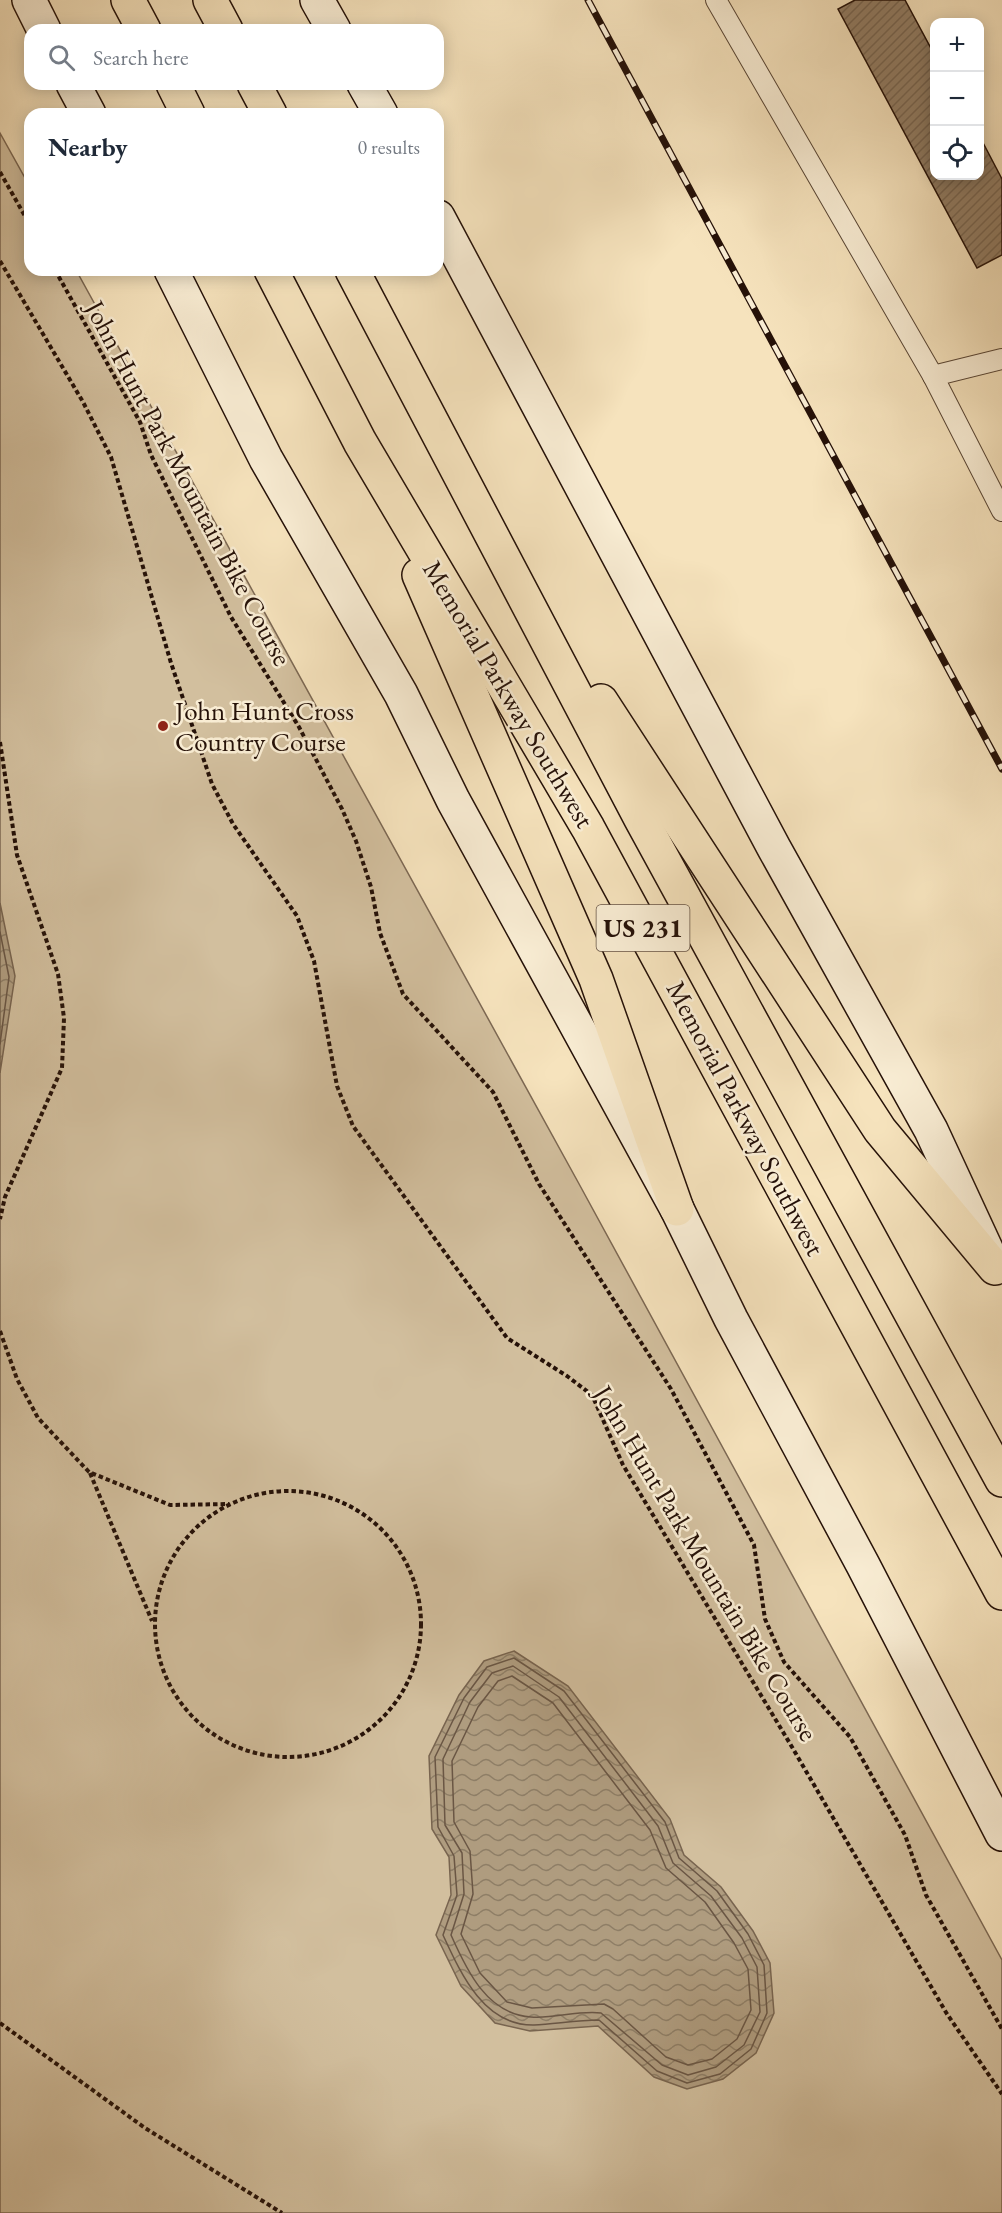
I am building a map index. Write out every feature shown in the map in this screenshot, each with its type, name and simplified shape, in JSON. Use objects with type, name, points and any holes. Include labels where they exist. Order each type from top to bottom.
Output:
[{"type":"highway","points":[[128,0],[141,24]]},
{"type":"highway","points":[[210,0],[223,24]]},
{"type":"highway","points":[[175,90],[185,108]]},
{"type":"highway","points":[[257,90],[267,108]]},
{"type":"highway","name":"Memorial Parkway Southwest","points":[[274,276],[360,442],[588,828],[1002,1593]]},
{"type":"highway","name":"Memorial Parkway Southwest","points":[[355,276],[641,819],[1002,1480]]},
{"type":"highway","points":[[360,442],[596,979],[677,1209]]},
{"type":"highway","points":[[491,532],[880,1130],[998,1275]]},
{"type":"main road","points":[[28,0],[41,24]]},
{"type":"main road","points":[[317,0],[331,24]]},
{"type":"main road","points":[[76,90],[86,108]]},
{"type":"main road","points":[[367,90],[378,108]]},
{"type":"main road","points":[[444,228],[768,838],[932,1130],[998,1275]]},
{"type":"main road","points":[[174,276],[266,459],[401,694],[453,800],[677,1209],[731,1319],[863,1565],[1002,1834]]},
{"type":"lane","points":[[716,0],[933,376],[1002,511]]},
{"type":"lane","points":[[933,376],[1002,359]]},
{"type":"path","points":[[0,172],[24,214]]},
{"type":"path","name":"John Hunt Park Mountain Bike Course","points":[[0,261],[84,402],[111,457],[171,663],[212,783],[233,824],[297,916],[314,961],[337,1086],[353,1126],[507,1338],[567,1376],[592,1395],[623,1465],[792,1747],[947,2014],[1002,2094]]},
{"type":"path","name":"John Hunt Park Mountain Bike Course","points":[[58,276],[140,422],[151,454],[231,617],[299,728],[342,809],[362,859],[380,933],[404,994],[493,1092],[539,1184],[671,1389],[754,1545],[765,1618],[784,1662],[850,1737],[905,1835],[926,1895],[1002,2029]]},
{"type":"path","points":[[0,742],[17,855],[58,974],[64,1018],[62,1068],[5,1197],[0,1219]]},
{"type":"path","points":[[0,1331],[16,1379],[38,1418],[89,1472],[152,1622],[157,1652],[167,1682],[184,1708],[206,1730],[233,1746],[264,1756],[295,1758],[326,1752],[355,1740],[380,1721],[401,1697],[414,1669],[421,1638],[421,1607],[413,1576],[399,1548],[378,1525],[352,1507],[323,1496],[291,1491],[260,1494],[230,1504],[170,1505],[89,1472]]},
{"type":"path","points":[[152,1622],[165,1574],[176,1552],[191,1533],[230,1504]]},
{"type":"path","points":[[0,2023],[145,2128],[282,2213]]},
{"type":"shaded area","name":"John Hunt Cross Country Course","points":[[0,133],[24,176],[24,276],[79,276],[578,1182],[1002,1960],[1002,2213],[0,2213]]},
{"type":"water","points":[[0,903],[15,976],[0,1073]]},
{"type":"water","points":[[514,1651],[568,1686],[670,1819],[684,1855],[721,1887],[753,1931],[770,1963],[774,2013],[756,2053],[723,2079],[687,2089],[654,2077],[598,2026],[530,2031],[495,2023],[461,1986],[436,1935],[451,1895],[449,1857],[432,1829],[429,1756],[459,1695],[484,1661]]},
{"type":"building","points":[[855,0],[905,0],[930,47],[930,180],[984,180],[984,145],[1002,179],[1002,255],[977,268],[838,9]]},
{"type":"railway","points":[[588,0],[1002,769]]},
{"type":"place","name":"John Hunt Cross Country Course","points":[[163,726]]}]
